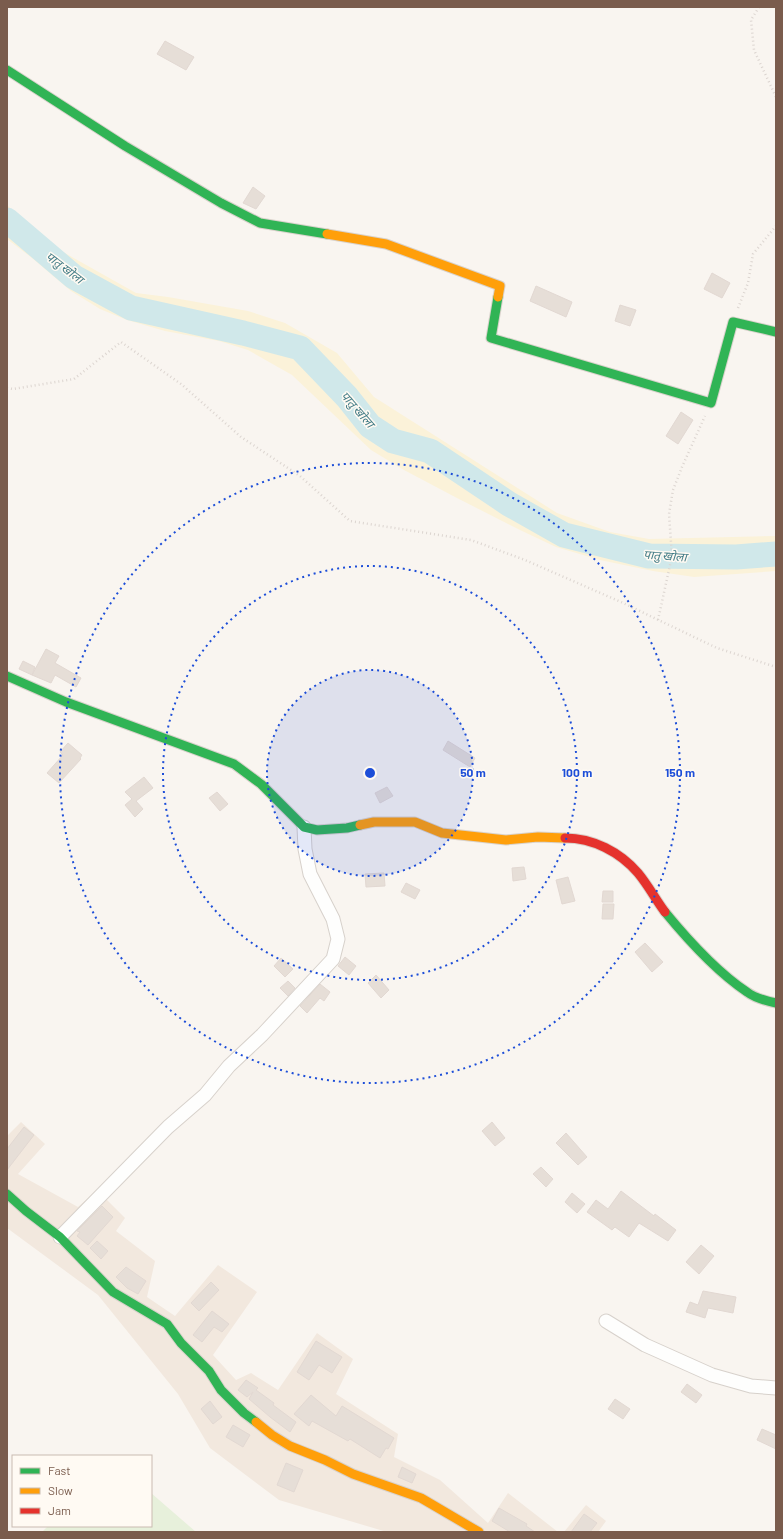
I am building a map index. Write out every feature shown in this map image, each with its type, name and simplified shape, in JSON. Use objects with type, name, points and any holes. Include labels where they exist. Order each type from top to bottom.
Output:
[{"type":"street","points":[[7,70],[125,146],[221,203],[260,223],[386,244],[500,286],[491,338],[710,403],[733,322],[776,332]]},
{"type":"street","points":[[7,676],[66,702],[234,764],[261,784],[304,826],[317,830],[361,826],[374,822],[415,822],[442,833],[506,840],[538,836],[577,838],[600,845],[619,855],[638,873],[665,913],[698,949],[728,977],[748,993],[764,1000],[776,1003]]},
{"type":"street","points":[[60,1237],[168,1127],[205,1095],[229,1066],[262,1035],[333,959],[338,940],[333,919],[310,874],[305,849],[304,826]]},
{"type":"street","points":[[7,1194],[26,1211],[60,1237],[113,1292],[167,1324],[182,1343],[209,1371],[221,1390],[244,1413],[272,1435],[290,1446],[325,1460],[353,1474],[421,1498],[479,1532]]},
{"type":"street","points":[[606,1321],[645,1345],[712,1375],[751,1386],[776,1388]]},
{"type":"path","points":[[759,7],[751,20],[754,50],[776,97]]},
{"type":"path","points":[[733,322],[748,283],[753,254],[776,226]]},
{"type":"path","points":[[7,388],[13,389],[74,379],[121,342],[181,384],[241,437],[300,476],[350,521],[471,540],[525,560],[621,602],[717,648],[776,667]]},
{"type":"path","points":[[658,620],[672,556],[669,514],[673,490],[710,403]]},
{"type":"shaded area","points":[[21,1122],[45,1144],[18,1174],[78,1207],[97,1190],[125,1218],[116,1231],[155,1261],[147,1297],[175,1316],[218,1265],[257,1292],[213,1355],[236,1380],[251,1373],[278,1390],[317,1333],[353,1359],[336,1394],[398,1434],[394,1457],[440,1480],[488,1523],[508,1493],[558,1532],[387,1532],[279,1500],[210,1448],[178,1394],[98,1295],[7,1228],[7,1136]]},
{"type":"shaded area","points":[[586,1505],[606,1521],[598,1532],[564,1532]]},
{"type":"green space","points":[[152,1494],[196,1532],[42,1532],[47,1527],[152,1527]]},
{"type":"sand","points":[[7,205],[47,243],[136,293],[248,311],[285,323],[337,353],[374,397],[557,513],[610,532],[649,539],[776,536],[776,571],[694,577],[653,571],[600,560],[556,547],[520,530],[404,470],[371,450],[292,375],[248,350],[219,341],[165,331],[127,320],[100,309],[71,291],[7,239]]},
{"type":"building","points":[[165,41],[194,57],[186,70],[157,54]]},
{"type":"building","points":[[253,187],[265,196],[256,209],[243,203]]},
{"type":"building","points":[[712,273],[730,283],[722,298],[704,289]]},
{"type":"building","points":[[536,286],[572,302],[566,317],[530,301]]},
{"type":"building","points":[[620,305],[636,310],[630,326],[615,321]]},
{"type":"building","points":[[681,412],[693,420],[678,444],[666,436]]},
{"type":"building","points":[[46,649],[59,656],[55,663],[81,678],[76,687],[55,675],[51,683],[32,675]]},
{"type":"building","points":[[23,661],[35,667],[32,675],[19,669]]},
{"type":"building","points":[[448,741],[475,758],[470,767],[443,750]]},
{"type":"building","points":[[68,743],[82,755],[80,758],[81,759],[59,783],[47,773],[63,755],[60,752]]},
{"type":"building","points":[[144,777],[153,788],[136,801],[143,809],[135,817],[125,805],[132,799],[125,792]]},
{"type":"building","points":[[387,787],[393,796],[380,803],[375,793]]},
{"type":"building","points":[[217,792],[228,804],[220,811],[209,798]]},
{"type":"building","points":[[524,867],[526,879],[513,881],[512,868]]},
{"type":"building","points":[[384,873],[385,886],[366,887],[365,874]]},
{"type":"building","points":[[568,877],[575,901],[562,904],[556,880]]},
{"type":"building","points":[[406,883],[420,890],[415,899],[401,892]]},
{"type":"building","points":[[603,891],[613,891],[613,902],[602,902]]},
{"type":"building","points":[[603,904],[614,904],[613,919],[602,919]]},
{"type":"building","points":[[645,943],[663,962],[652,972],[635,952]]},
{"type":"building","points":[[345,957],[356,966],[349,975],[338,966]]},
{"type":"building","points":[[281,958],[293,969],[285,977],[274,966]]},
{"type":"building","points":[[376,975],[389,990],[381,998],[368,983]]},
{"type":"building","points":[[288,981],[295,988],[288,996],[280,988]]},
{"type":"building","points":[[320,984],[330,992],[324,1001],[320,998],[307,1013],[300,1006]]},
{"type":"building","points":[[492,1122],[505,1138],[495,1146],[482,1131]]},
{"type":"building","points":[[24,1127],[34,1135],[7,1170],[7,1149]]},
{"type":"building","points":[[566,1133],[587,1157],[578,1165],[556,1143]]},
{"type":"building","points":[[541,1167],[553,1179],[546,1187],[533,1174]]},
{"type":"building","points":[[621,1191],[654,1216],[655,1214],[676,1230],[668,1241],[639,1223],[629,1237],[615,1227],[612,1230],[587,1212],[596,1200],[608,1209]]},
{"type":"building","points":[[572,1193],[585,1204],[577,1213],[565,1202]]},
{"type":"building","points":[[102,1206],[113,1217],[88,1245],[77,1236],[80,1232],[77,1231]]},
{"type":"building","points":[[97,1241],[108,1251],[101,1259],[90,1248]]},
{"type":"building","points":[[701,1245],[714,1256],[699,1274],[686,1262]]},
{"type":"building","points":[[126,1267],[146,1281],[138,1294],[127,1288],[116,1277]]},
{"type":"building","points":[[211,1282],[219,1290],[199,1311],[191,1303]]},
{"type":"building","points":[[703,1291],[736,1297],[733,1313],[708,1308],[705,1318],[686,1312],[690,1302],[698,1305]]},
{"type":"building","points":[[212,1311],[229,1324],[222,1332],[214,1327],[202,1342],[193,1335]]},
{"type":"building","points":[[316,1341],[342,1357],[332,1373],[319,1365],[309,1380],[297,1372]]},
{"type":"building","points":[[246,1380],[258,1388],[256,1390],[274,1403],[273,1405],[296,1422],[290,1432],[249,1399],[253,1392],[247,1397],[238,1390]]},
{"type":"building","points":[[687,1384],[702,1395],[696,1403],[681,1392]]},
{"type":"building","points":[[311,1395],[336,1416],[342,1406],[394,1438],[388,1449],[386,1448],[380,1458],[350,1439],[348,1441],[312,1421],[309,1426],[294,1414]]},
{"type":"building","points":[[615,1399],[630,1409],[623,1419],[608,1409]]},
{"type":"building","points":[[210,1401],[222,1417],[213,1424],[201,1409]]},
{"type":"building","points":[[233,1425],[250,1435],[243,1447],[226,1437]]},
{"type":"building","points":[[762,1429],[776,1435],[776,1449],[757,1440]]},
{"type":"building","points":[[286,1463],[303,1470],[294,1492],[277,1485]]},
{"type":"building","points":[[402,1467],[416,1474],[412,1483],[398,1477]]},
{"type":"building","points":[[499,1508],[527,1524],[526,1526],[535,1532],[510,1532],[492,1521]]},
{"type":"building","points":[[584,1514],[597,1523],[590,1532],[571,1532]]},
{"type":"waterway","name":"पातु खोला","points":[[7,220],[74,277],[131,308],[243,333],[300,348],[347,397],[370,426],[393,441],[430,451],[509,504],[564,535],[649,556],[736,557],[776,554]]},
{"type":"traffic: fast","points":[[7,70],[125,146],[221,203],[260,223],[327,234]]},
{"type":"traffic: fast","points":[[498,297],[491,338],[711,403],[733,322],[776,332]]},
{"type":"traffic: fast","points":[[7,676],[66,702],[234,764],[261,784],[304,827],[317,830],[347,828],[360,825]]},
{"type":"traffic: fast","points":[[665,912],[683,934],[725,975],[754,996],[776,1003]]},
{"type":"traffic: fast","points":[[7,1194],[26,1211],[60,1237],[113,1292],[167,1324],[181,1343],[209,1371],[221,1390],[244,1413],[256,1422]]},
{"type":"traffic: slow","points":[[327,234],[386,244],[500,286],[498,297]]},
{"type":"traffic: slow","points":[[360,825],[374,822],[415,822],[442,833],[506,840],[538,837],[565,838]]},
{"type":"traffic: slow","points":[[256,1422],[272,1435],[290,1446],[325,1460],[353,1474],[421,1498],[479,1532]]},
{"type":"traffic: jam","points":[[565,838],[596,844],[623,859],[631,865],[642,878],[665,912]]}]
